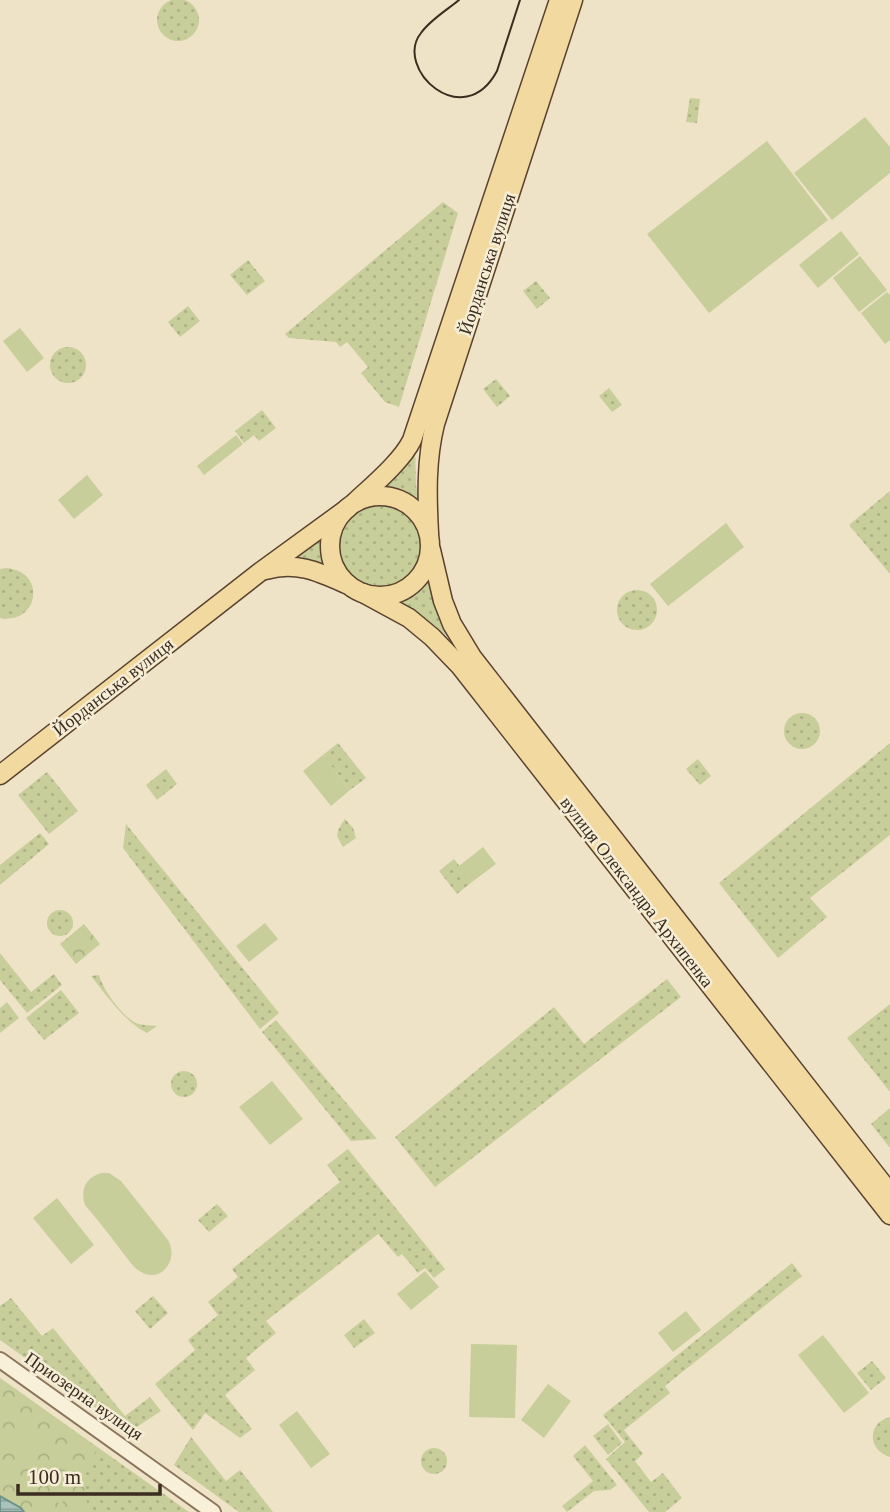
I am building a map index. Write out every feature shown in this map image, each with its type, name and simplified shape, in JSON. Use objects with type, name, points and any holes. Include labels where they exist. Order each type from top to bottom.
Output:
[{"type":"main road","name":"Йорданська вулиця","points":[[0,775],[260,572],[352,505],[410,446],[559,0]]},
{"type":"main road","name":"Йорданська вулиця","points":[[430,541],[427,473],[435,424],[573,0]]},
{"type":"main road","points":[[374,496],[385,496],[404,502],[420,515],[430,541],[429,558],[419,579],[408,589],[386,596],[355,589],[342,578],[333,563],[330,546],[333,529],[342,514],[352,505],[374,496]]},
{"type":"main road","name":"вулиця Олександра Архипенка","points":[[430,541],[443,601],[452,624],[472,657],[890,1192]]},
{"type":"main road","name":"Йорданська вулиця","points":[[260,572],[280,566],[303,567],[355,589]]},
{"type":"main road","name":"вулиця Олександра Архипенка","points":[[355,589],[410,618],[460,666],[890,1215]]},
{"type":"street","name":"Приозерна вулиця","points":[[0,1360],[213,1512]]},
{"type":"green space","points":[[178,-1],[193,5],[199,20],[193,35],[178,41],[163,35],[157,20],[163,5]]},
{"type":"green space","points":[[690,98],[700,99],[697,123],[686,122]]},
{"type":"green space","points":[[865,117],[890,147],[890,173],[832,220],[794,173]]},
{"type":"green space","points":[[767,141],[828,220],[709,313],[647,234]]},
{"type":"green space","points":[[443,202],[458,213],[399,407],[385,402],[361,373],[368,367],[347,342],[340,347],[336,342],[289,338],[285,334]]},
{"type":"green space","points":[[841,231],[859,254],[818,288],[799,265]]},
{"type":"green space","points":[[860,256],[887,290],[859,312],[833,278]]},
{"type":"green space","points":[[248,260],[265,281],[247,295],[230,275]]},
{"type":"green space","points":[[536,281],[550,298],[537,309],[523,291]]},
{"type":"green space","points":[[887,292],[890,295],[890,340],[885,344],[861,313]]},
{"type":"green space","points":[[188,306],[200,321],[180,337],[168,322]]},
{"type":"green space","points":[[20,328],[44,358],[27,372],[3,341]]},
{"type":"green space","points":[[68,347],[81,352],[86,365],[81,378],[68,383],[55,378],[50,365],[55,352]]},
{"type":"green space","points":[[496,379],[510,396],[497,407],[483,389]]},
{"type":"green space","points":[[609,388],[622,405],[612,412],[599,396]]},
{"type":"green space","points":[[262,410],[276,428],[259,441],[254,435],[244,443],[235,431]]},
{"type":"green space","points":[[236,435],[243,444],[204,475],[197,466]]},
{"type":"green space","points":[[415,445],[419,503],[399,491],[378,487]]},
{"type":"green space","points":[[87,475],[103,495],[74,519],[58,500]]},
{"type":"green space","points":[[890,491],[890,574],[849,525]]},
{"type":"green space","points":[[380,506],[396,509],[409,518],[418,531],[421,547],[418,563],[409,576],[396,585],[380,588],[364,585],[351,576],[342,563],[339,547],[342,531],[351,518],[364,509]]},
{"type":"green space","points":[[726,523],[744,547],[668,606],[650,584]]},
{"type":"green space","points":[[322,532],[322,563],[281,561]]},
{"type":"green space","points":[[0,569],[19,571],[28,578],[32,587],[30,606],[23,614],[13,618],[0,618]]},
{"type":"green space","points":[[431,575],[452,641],[434,625],[397,602],[417,593]]},
{"type":"green space","points":[[637,590],[645,591],[651,596],[656,602],[656,618],[651,624],[645,629],[637,630],[629,629],[623,624],[618,618],[617,610],[618,602],[623,596],[629,591]]},
{"type":"green space","points":[[802,713],[815,718],[820,731],[815,744],[802,749],[789,744],[784,731],[789,718]]},
{"type":"green space","points":[[338,743],[366,778],[350,790],[323,755]]},
{"type":"green space","points":[[890,743],[890,835],[810,898],[827,917],[778,958],[719,883]]},
{"type":"green space","points":[[323,755],[350,790],[331,806],[303,771]]},
{"type":"green space","points":[[698,759],[711,776],[700,785],[686,769]]},
{"type":"green space","points":[[166,769],[177,784],[157,800],[146,785]]},
{"type":"green space","points":[[47,772],[78,811],[49,834],[18,795]]},
{"type":"green space","points":[[345,819],[353,828],[356,838],[343,847],[337,836]]},
{"type":"green space","points":[[126,824],[279,1013],[260,1029],[123,848]]},
{"type":"green space","points":[[40,833],[49,844],[0,885],[0,865]]},
{"type":"green space","points":[[483,847],[496,864],[472,882],[459,866]]},
{"type":"green space","points":[[454,859],[472,882],[457,894],[439,871]]},
{"type":"green space","points":[[60,910],[69,914],[73,923],[69,932],[60,936],[51,932],[47,923],[51,914]]},
{"type":"green space","points":[[265,923],[278,939],[249,962],[236,946]]},
{"type":"green space","points":[[84,924],[100,944],[76,964],[60,944]]},
{"type":"green space","points":[[0,953],[31,992],[54,974],[62,985],[27,1013],[0,980]]},
{"type":"green space","points":[[99,975],[108,994],[129,1018],[140,1024],[157,1026],[147,1033],[131,1022],[116,1007],[91,976]]},
{"type":"green space","points":[[667,979],[681,997],[435,1187],[395,1137],[554,1007],[584,1044]]},
{"type":"green space","points":[[61,990],[79,1013],[44,1040],[26,1018]]},
{"type":"green space","points":[[7,1002],[19,1018],[0,1033],[0,1008]]},
{"type":"green space","points":[[890,1004],[890,1092],[847,1038]]},
{"type":"green space","points":[[276,1020],[377,1139],[351,1141],[262,1032]]},
{"type":"green space","points":[[184,1071],[193,1075],[197,1084],[193,1093],[184,1097],[175,1093],[171,1084],[175,1075]]},
{"type":"green space","points":[[272,1081],[303,1119],[270,1145],[239,1107]]},
{"type":"green space","points":[[890,1108],[890,1148],[871,1124]]},
{"type":"green space","points":[[348,1149],[445,1269],[434,1278],[425,1268],[418,1273],[402,1254],[398,1257],[378,1234],[266,1321],[276,1333],[246,1358],[255,1370],[225,1395],[252,1429],[240,1438],[205,1413],[193,1430],[155,1384],[195,1350],[188,1340],[218,1315],[208,1302],[238,1277],[232,1269],[340,1182],[327,1165]]},
{"type":"green space","points":[[109,1173],[121,1181],[168,1240],[171,1256],[169,1263],[160,1273],[146,1274],[135,1268],[85,1205],[83,1194],[86,1184],[92,1177]]},
{"type":"green space","points":[[57,1198],[94,1245],[71,1264],[33,1218]]},
{"type":"green space","points":[[217,1204],[228,1216],[209,1232],[198,1220]]},
{"type":"green space","points":[[792,1263],[802,1276],[665,1386],[670,1393],[624,1430],[643,1454],[635,1461],[651,1482],[663,1473],[682,1498],[665,1512],[649,1512],[606,1459],[625,1442],[603,1415]]},
{"type":"green space","points":[[425,1271],[439,1287],[411,1310],[397,1294]]},
{"type":"green space","points":[[153,1296],[168,1313],[150,1329],[135,1311]]},
{"type":"green space","points":[[11,1298],[42,1336],[53,1328],[125,1416],[150,1397],[161,1411],[129,1432],[0,1340],[0,1306]]},
{"type":"green space","points":[[686,1311],[701,1330],[673,1352],[658,1333]]},
{"type":"green space","points":[[364,1319],[375,1333],[354,1348],[344,1335]]},
{"type":"green space","points":[[823,1335],[869,1393],[844,1413],[798,1355]]},
{"type":"green space","points":[[471,1344],[517,1345],[515,1418],[469,1417]]},
{"type":"green space","points":[[872,1361],[886,1378],[871,1390],[857,1373]]},
{"type":"green space","points":[[0,1378],[189,1512],[24,1512],[0,1496]]},
{"type":"green space","points":[[0,1378],[98,1448],[87,1471],[84,1487],[92,1512],[24,1512],[0,1496]]},
{"type":"green space","points":[[548,1384],[571,1401],[544,1438],[521,1420]]},
{"type":"green space","points":[[297,1411],[330,1454],[311,1468],[279,1425]]},
{"type":"green space","points":[[890,1417],[890,1457],[877,1449],[873,1437],[877,1425]]},
{"type":"green space","points":[[608,1424],[622,1443],[608,1455],[593,1436]]},
{"type":"green space","points":[[21,1431],[37,1441],[25,1457],[13,1448]]},
{"type":"green space","points":[[191,1437],[226,1481],[240,1470],[273,1512],[239,1512],[174,1465]]},
{"type":"green space","points":[[585,1445],[617,1485],[610,1490],[594,1491],[567,1512],[562,1506],[593,1481],[573,1456]]},
{"type":"green space","points":[[434,1448],[443,1452],[447,1461],[443,1470],[434,1474],[425,1470],[421,1461],[425,1452]]},
{"type":"green space","points":[[63,1481],[72,1491],[60,1505],[50,1494]]},
{"type":"water","points":[[0,1496],[21,1508],[24,1512],[0,1512]]},
{"type":"tram line","points":[[459,0],[421,33],[415,47],[416,63],[424,77],[436,89],[451,96],[467,97],[483,89],[497,71],[520,0]]}]
